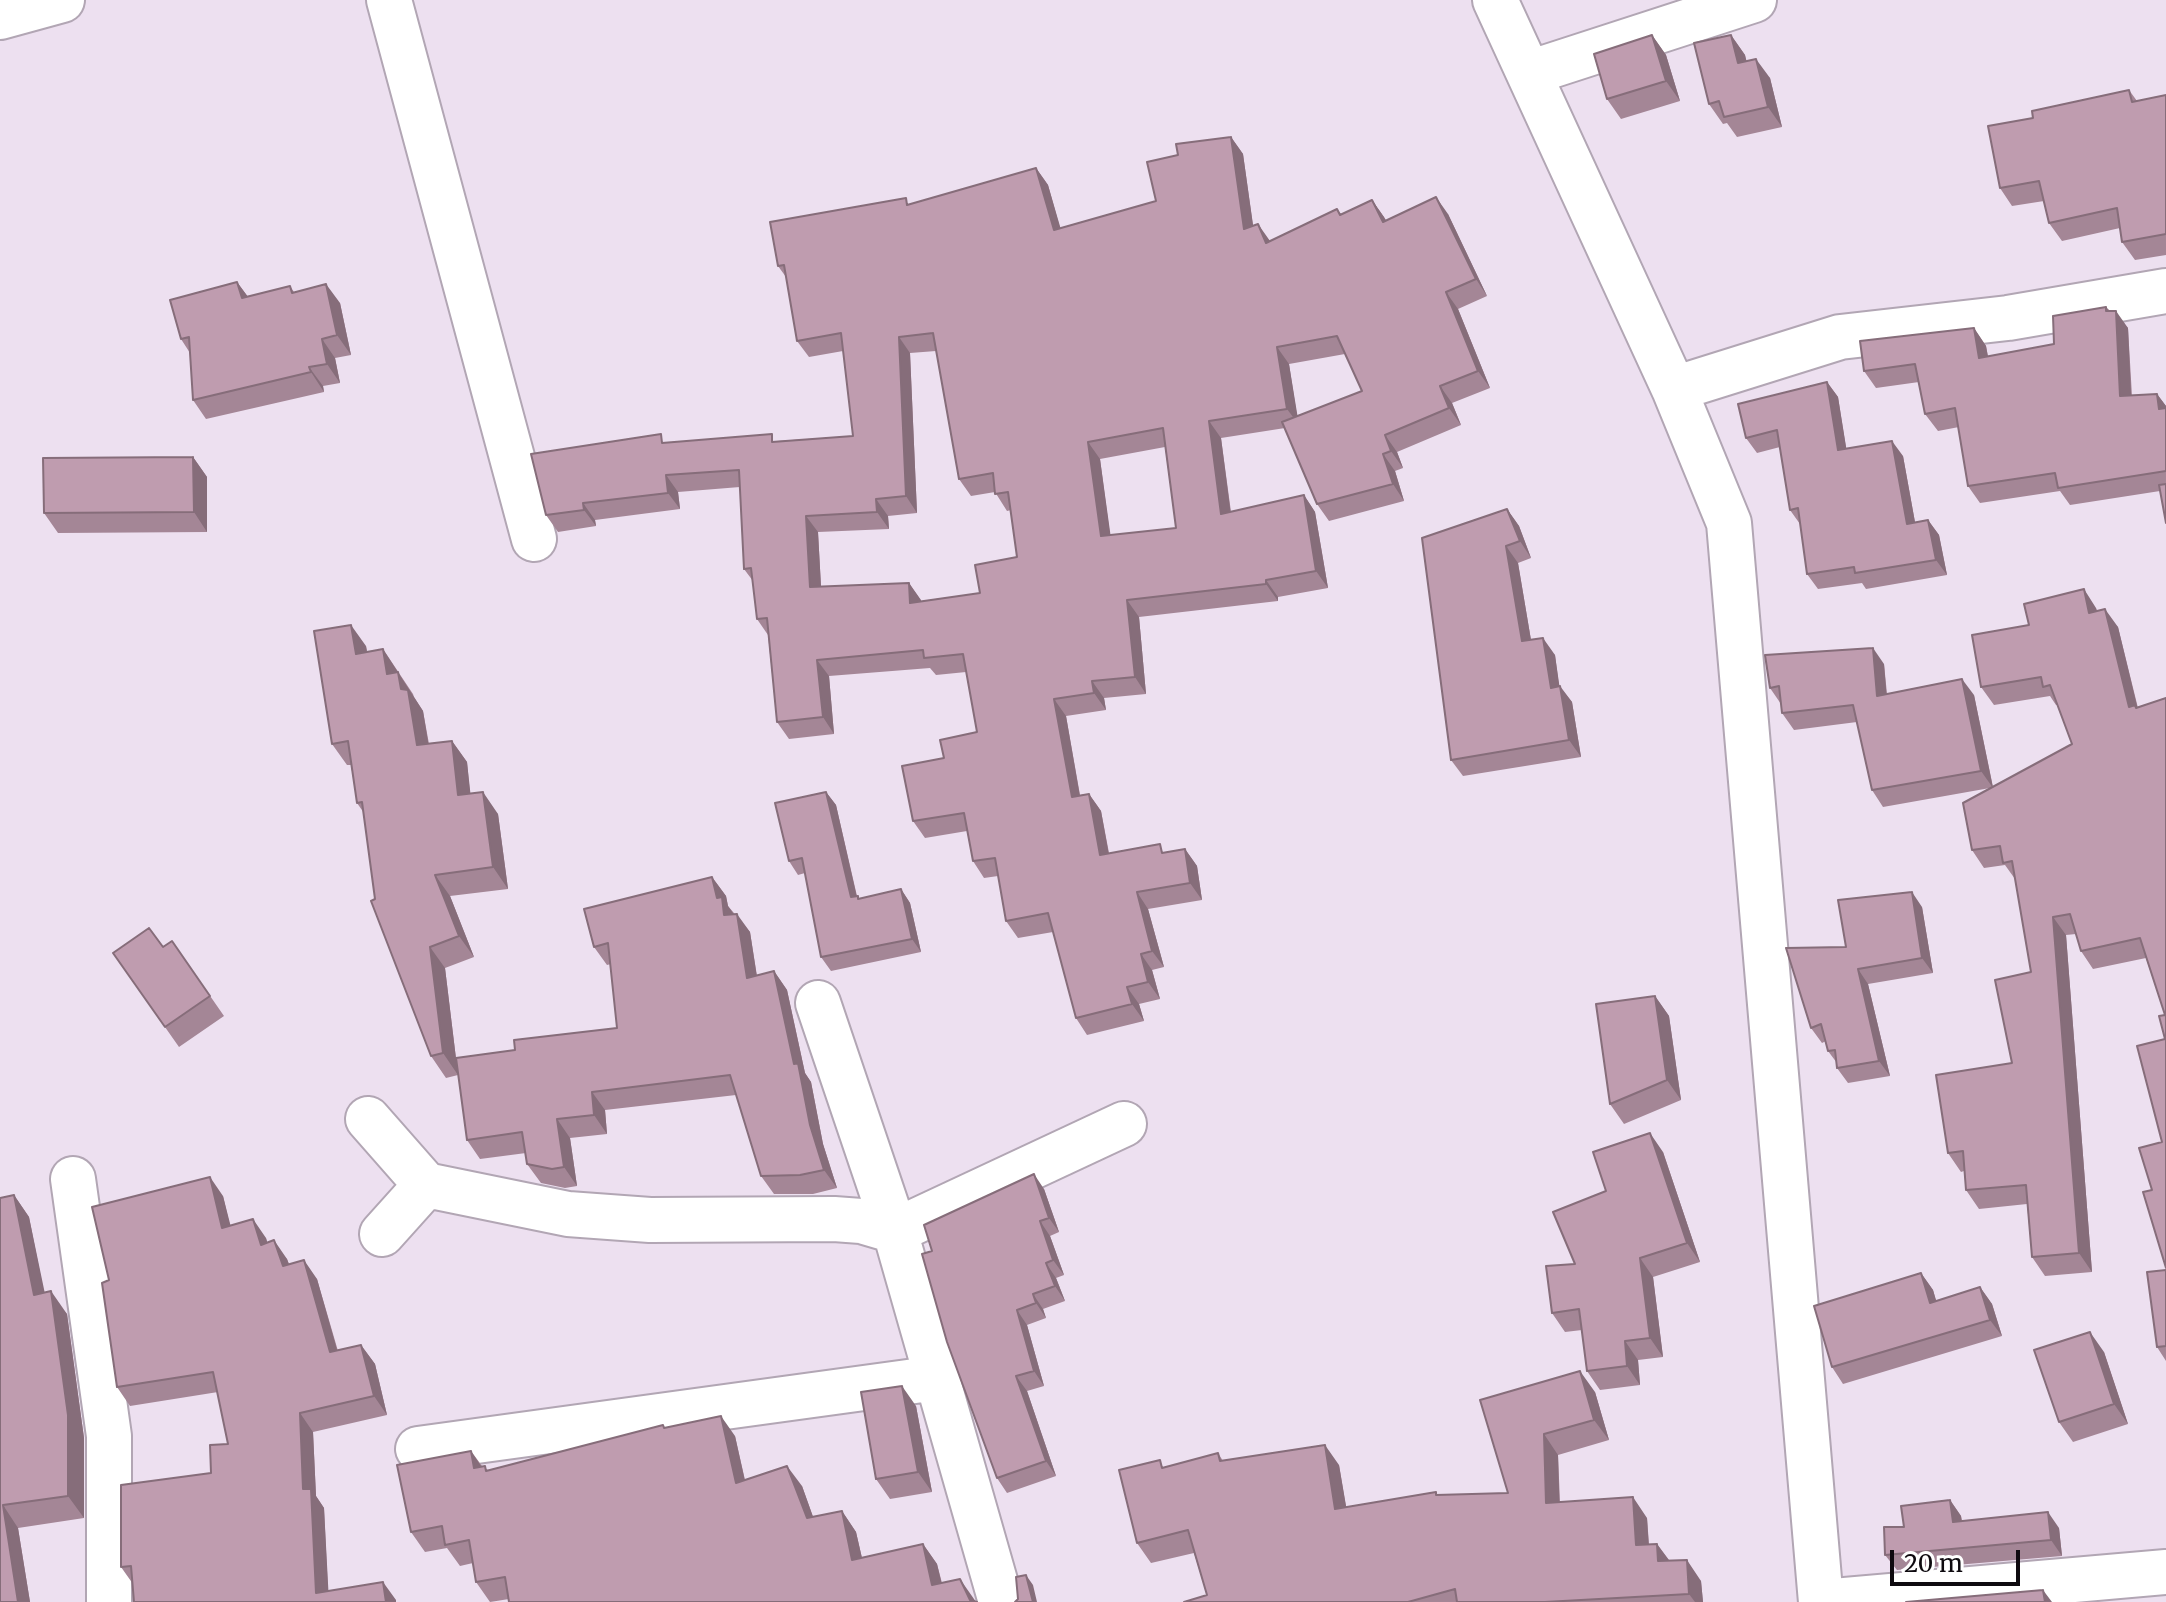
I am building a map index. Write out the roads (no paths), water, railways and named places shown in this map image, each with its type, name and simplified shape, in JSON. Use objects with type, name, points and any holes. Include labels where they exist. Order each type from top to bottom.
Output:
[{"type":"street","points":[[0,17],[62,0]]},
{"type":"street","points":[[389,0],[534,539]]},
{"type":"street","points":[[1495,0],[1674,389],[1729,523],[1822,1602],[2166,1572]]},
{"type":"street","points":[[1529,73],[1754,0]]},
{"type":"street","points":[[1674,389],[1840,337],[2068,309],[2166,291]]},
{"type":"street","points":[[818,1003],[895,1231],[1001,1602]]},
{"type":"street","points":[[368,1119],[426,1185],[568,1214],[650,1220],[834,1219],[861,1221],[895,1231],[1124,1124]]},
{"type":"street","points":[[73,1179],[109,1436],[109,1602]]},
{"type":"street","points":[[382,1234],[426,1185]]},
{"type":"street","points":[[418,1449],[937,1378]]}]
